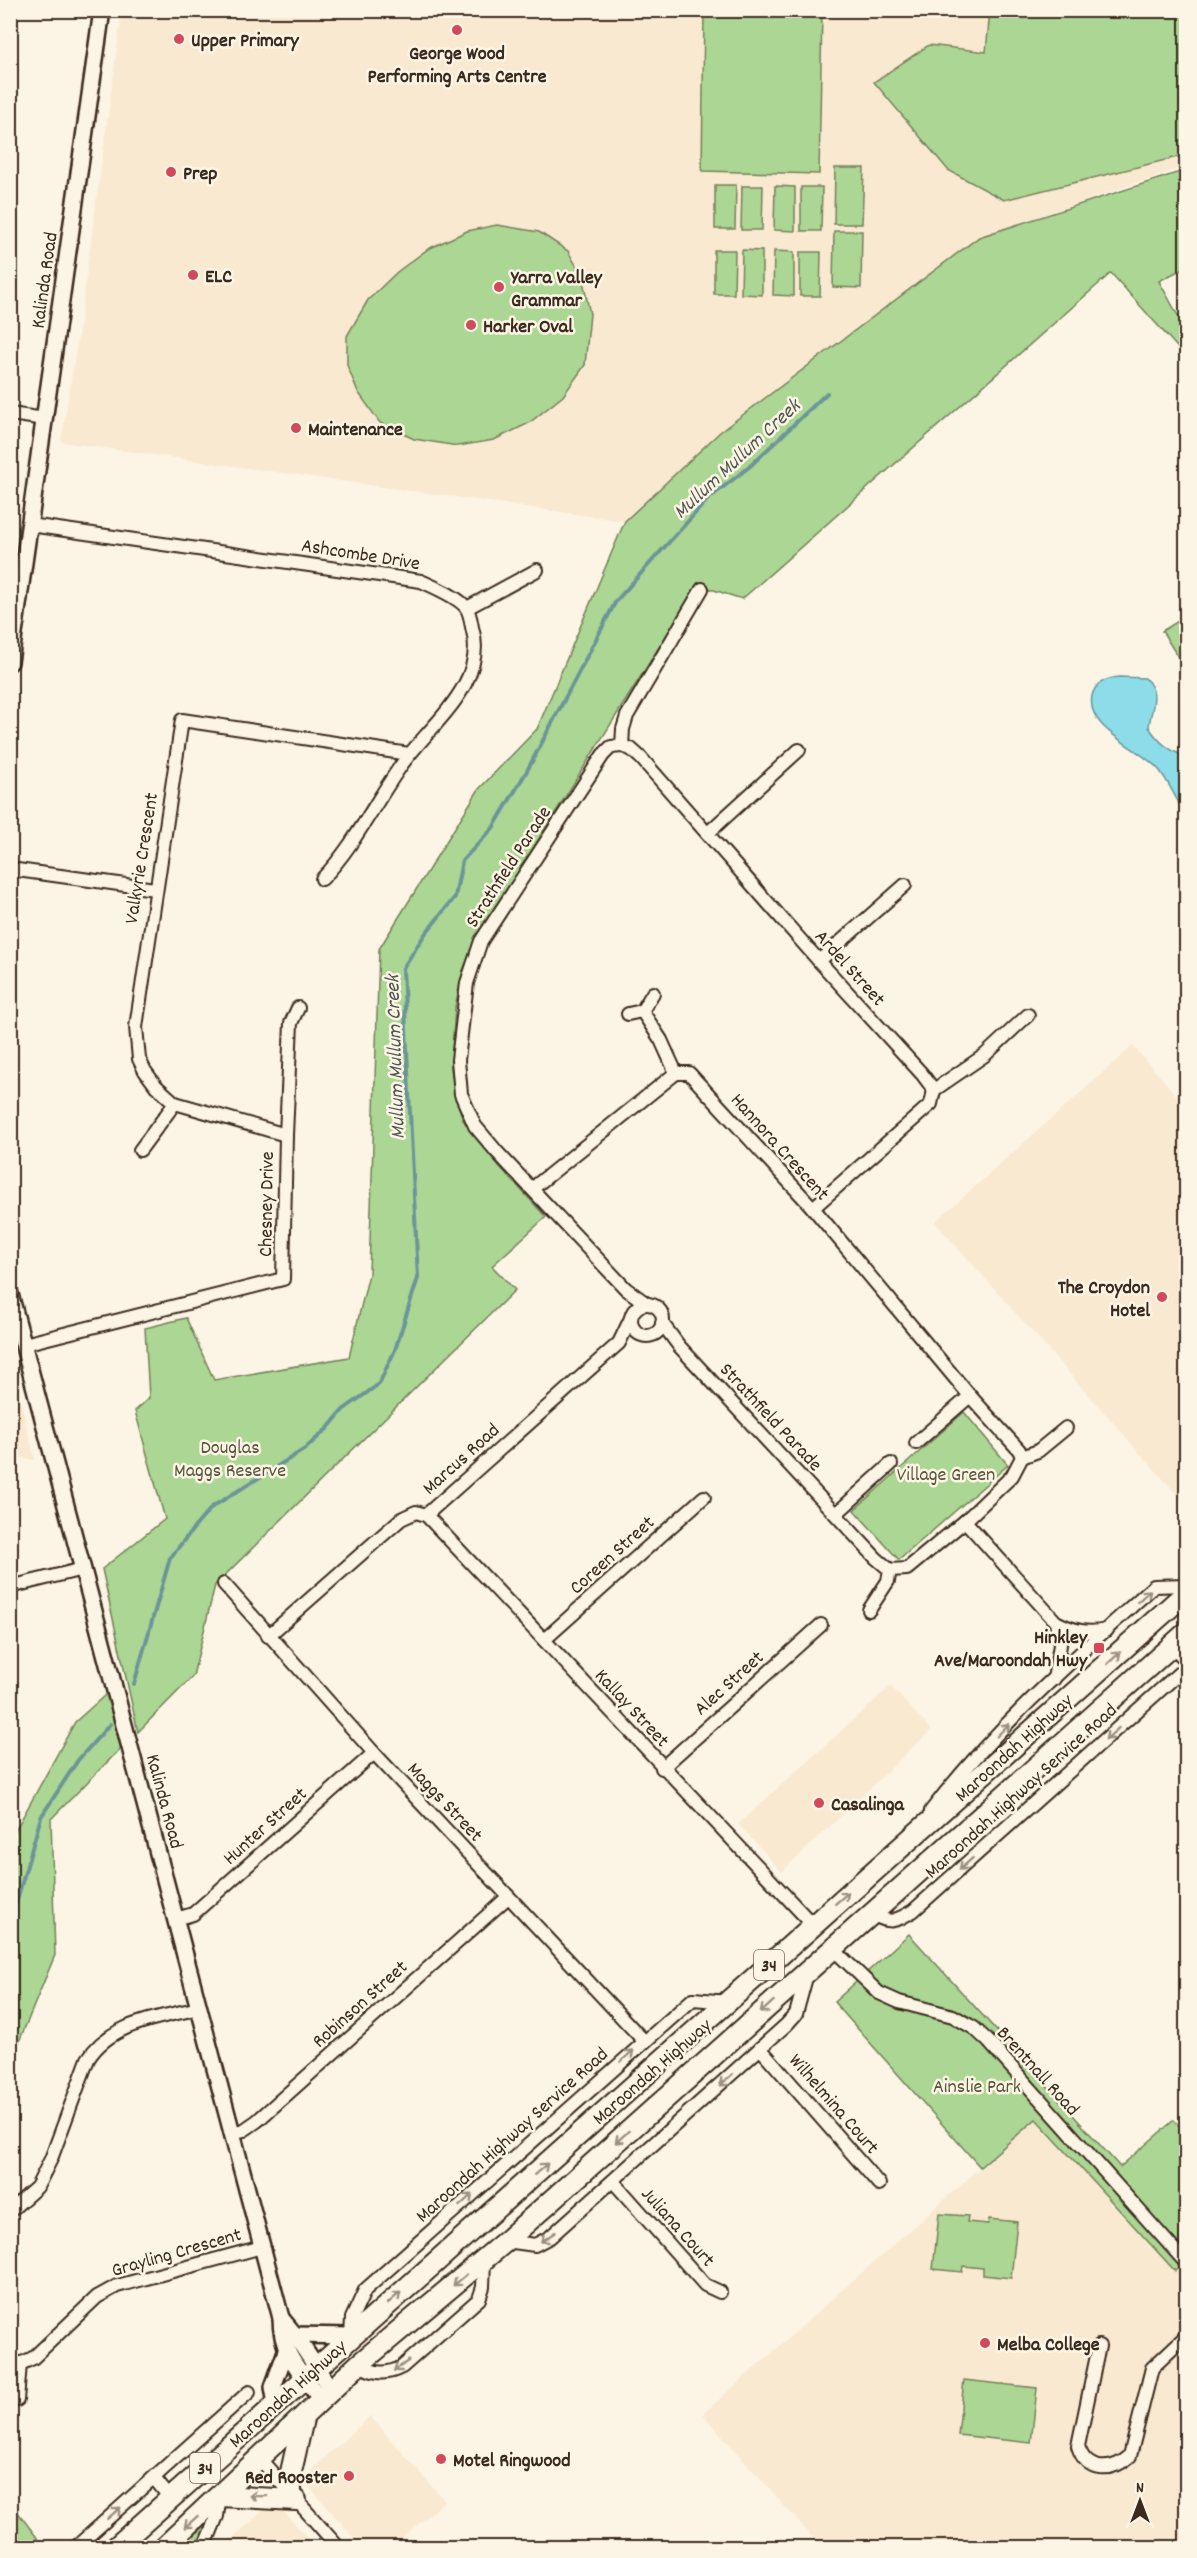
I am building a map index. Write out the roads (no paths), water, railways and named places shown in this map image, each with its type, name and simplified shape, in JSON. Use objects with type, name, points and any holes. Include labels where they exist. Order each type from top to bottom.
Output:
[{"type":"highway","name":"Maroondah Highway","points":[[115,2547],[1186,1593]]},
{"type":"highway","name":"Maroondah Highway","points":[[163,2547],[303,2419],[358,2365],[506,2241],[1179,1639]]},
{"type":"highway","points":[[812,1924],[832,1948]]},
{"type":"highway","points":[[220,2496],[294,2497],[291,2472],[303,2419]]},
{"type":"highway","points":[[238,2437],[259,2458]]},
{"type":"street","name":"Kalinda Road","points":[[10,662],[102,10]]},
{"type":"street","points":[[10,414],[45,419]]},
{"type":"street","name":"Ashcombe Drive","points":[[30,525],[421,581],[443,591],[467,608]]},
{"type":"street","points":[[322,879],[340,861],[409,754],[459,694],[471,673],[476,652],[474,632],[467,608],[537,570]]},
{"type":"street","points":[[622,746],[623,729],[627,716],[702,589]]},
{"type":"street","name":"Valkyrie Crescent","points":[[286,1135],[175,1104],[156,1086],[139,1059],[136,1027],[182,720],[409,754]]},
{"type":"street","name":"Ardel Street","points":[[622,746],[631,749],[641,758],[934,1090]]},
{"type":"street","name":"Strathfield Parade","points":[[622,746],[611,747],[603,754],[481,941],[467,983],[458,1060],[461,1094],[475,1126],[626,1290],[647,1304]]},
{"type":"street","points":[[708,833],[799,750]]},
{"type":"street","points":[[10,868],[155,890]]},
{"type":"street","points":[[819,962],[905,885]]},
{"type":"street","points":[[628,1014],[642,1011],[653,993]]},
{"type":"street","name":"Chesney Drive","points":[[24,1344],[283,1279],[291,1023],[298,1008]]},
{"type":"street","points":[[533,1188],[676,1073],[661,1040],[642,1011]]},
{"type":"street","points":[[813,1208],[931,1104],[934,1090],[985,1055],[1028,1015]]},
{"type":"street","name":"Hannora Crescent","points":[[676,1073],[689,1073],[813,1208],[1022,1457]]},
{"type":"street","points":[[140,1150],[175,1104]]},
{"type":"street","name":"Strathfield Parade","points":[[626,1290],[631,1316]]},
{"type":"street","name":"Kalinda Road","points":[[10,1294],[281,2318],[281,2337],[286,2351],[310,2373],[326,2396]]},
{"type":"street","points":[[647,1304],[657,1308],[663,1317],[657,1331],[647,1335],[633,1327],[631,1316],[638,1306],[647,1304]]},
{"type":"street","name":"Marcus Road","points":[[268,1636],[401,1519],[416,1512],[426,1515],[619,1343],[631,1316]]},
{"type":"street","name":"Strathfield Parade","points":[[662,1323],[679,1346],[837,1513],[876,1558],[890,1570]]},
{"type":"street","name":"Strathfield Parade","points":[[647,1335],[679,1346]]},
{"type":"street","name":"Marcus Road","points":[[619,1343],[647,1335]]},
{"type":"street","points":[[916,1443],[970,1396]]},
{"type":"street","points":[[869,1610],[888,1581],[890,1570],[907,1569],[964,1521],[1012,1476],[1022,1457],[1038,1451],[1066,1428]]},
{"type":"street","points":[[837,1513],[891,1464]]},
{"type":"street","name":"Coreen Street","points":[[544,1640],[704,1497]]},
{"type":"street","name":"Kallay Street","points":[[426,1515],[662,1768],[812,1924]]},
{"type":"street","points":[[964,1521],[1056,1622],[1074,1631],[1107,1630]]},
{"type":"street","points":[[10,1587],[83,1569]]},
{"type":"street","name":"Maggs Street","points":[[224,1584],[374,1753],[644,2041]]},
{"type":"street","name":"Maroondah Highway Service Road","points":[[910,1838],[951,1786],[1054,1679],[1107,1630],[1154,1587],[1186,1585]]},
{"type":"street","points":[[1054,1679],[1060,1645],[1056,1622]]},
{"type":"street","name":"Alec Street","points":[[662,1768],[821,1625]]},
{"type":"street","points":[[1179,1639],[1186,1660]]},
{"type":"street","name":"Maroondah Highway Service Road","points":[[871,1914],[888,1922],[899,1920],[913,1911],[1186,1667]]},
{"type":"street","name":"Hunter Street","points":[[176,1920],[193,1914],[374,1753]]},
{"type":"street","name":"Robinson Street","points":[[232,2133],[244,2130],[257,2121],[508,1897]]},
{"type":"street","name":"Brentnall Road","points":[[832,1948],[879,1994],[899,2002],[953,2016],[974,2028],[1186,2263]]},
{"type":"street","points":[[506,2241],[535,2245],[550,2237],[613,2181],[796,2014],[808,1970]]},
{"type":"street","name":"Maroondah Highway Service Road","points":[[351,2336],[352,2318],[365,2290],[644,2041],[693,1999],[729,2002]]},
{"type":"street","points":[[10,2211],[37,2187],[51,2159],[88,2060],[95,2048],[106,2037],[135,2024],[199,2008]]},
{"type":"street","name":"Wilhelmina Court","points":[[760,2048],[879,2184]]},
{"type":"street","name":"Juliana Court","points":[[613,2181],[705,2285],[720,2292]]},
{"type":"street","name":"Grayling Crescent","points":[[17,2400],[15,2362],[33,2358],[98,2297],[117,2286],[262,2247]]},
{"type":"street","points":[[358,2365],[373,2372],[389,2374],[402,2367],[479,2299],[483,2287],[484,2260]]},
{"type":"street","name":"Kalinda Road","points":[[281,2318],[295,2335],[310,2373]]},
{"type":"street","points":[[295,2335],[351,2336]]},
{"type":"street","points":[[1099,2346],[1078,2446],[1081,2456],[1089,2464],[1104,2468],[1121,2464],[1130,2456],[1152,2368],[1186,2336]]},
{"type":"street","points":[[276,2404],[273,2386],[286,2351]]},
{"type":"street","points":[[75,2547],[249,2392]]},
{"type":"street","points":[[259,2458],[339,2547]]},
{"type":"street","points":[[154,2478],[171,2498]]},
{"type":"street","points":[[204,2547],[217,2516],[220,2496]]},
{"type":"water","points":[[1111,678],[1145,678],[1150,684],[1154,701],[1149,727],[1165,745],[1186,757],[1186,814],[1160,771],[1106,729],[1097,719],[1092,708],[1092,696],[1096,687]]},
{"type":"waterway","name":"Mullum Mullum Creek","points":[[134,1684],[170,1558],[212,1507],[305,1449],[328,1428],[343,1410],[379,1384],[395,1350],[418,1278],[403,968],[425,934],[455,897],[462,861],[493,828],[528,769],[616,601],[708,499],[749,467],[827,393]]},
{"type":"waterway","name":"Mullum Mullum Creek","points":[[10,1924],[41,1817],[78,1760],[110,1724]]},
{"type":"place","name":"George Wood Performing Arts Centre","points":[[457,30]]},
{"type":"place","name":"Upper Primary","points":[[179,39]]},
{"type":"place","name":"Prep","points":[[171,172]]},
{"type":"place","name":"ELC","points":[[193,275]]},
{"type":"place","name":"Yarra Valley Grammar","points":[[499,287]]},
{"type":"place","name":"Harker Oval","points":[[471,325]]},
{"type":"place","name":"Maintenance","points":[[296,428]]},
{"type":"place","name":"The Croydon Hotel","points":[[1162,1297]]},
{"type":"place","name":"Hinkley Ave/Maroondah Hwy","points":[[1099,1648]]},
{"type":"place","name":"Casalinga","points":[[819,1803]]},
{"type":"place","name":"Melba College","points":[[985,2343]]},
{"type":"place","name":"Motel Ringwood","points":[[441,2459]]},
{"type":"place","name":"Red Rooster","points":[[349,2476]]},
{"type":"park label","name":"Douglas Maggs Reserve","points":[[230,1458]]},
{"type":"park label","name":"Village Green","points":[[946,1473]]},
{"type":"park label","name":"Ainslie Park","points":[[977,2085]]}]
